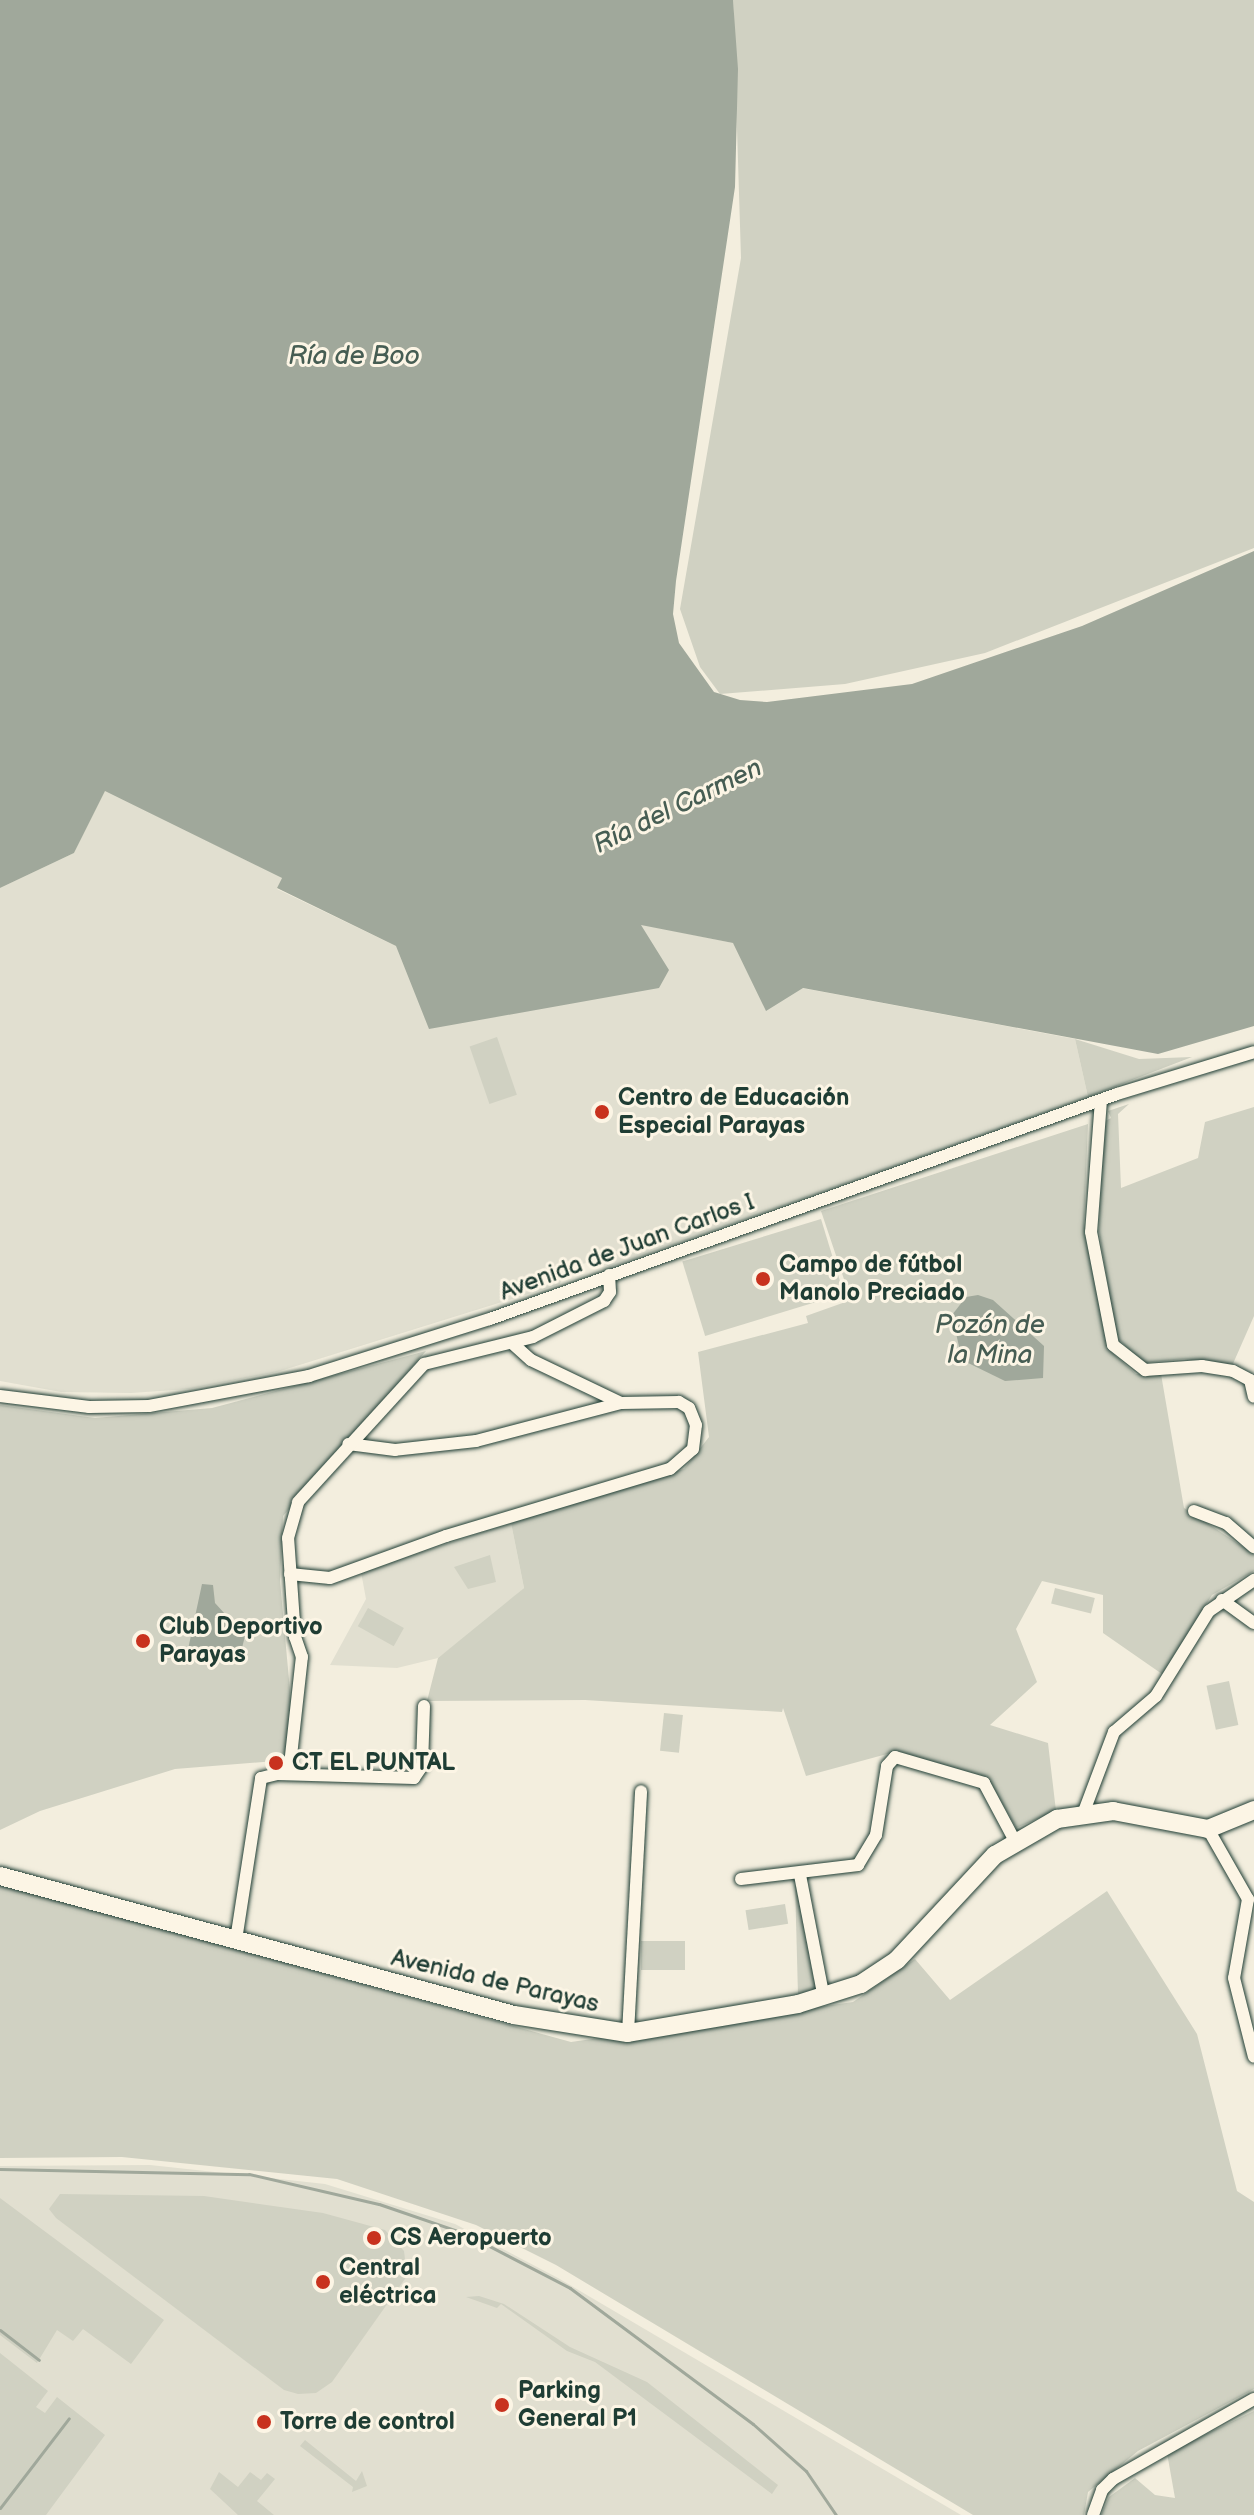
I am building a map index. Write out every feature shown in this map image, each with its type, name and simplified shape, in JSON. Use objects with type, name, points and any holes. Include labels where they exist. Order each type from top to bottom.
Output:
[{"type":"street","name":"Avenida de Juan Carlos I","points":[[0,1396],[89,1407],[207,1399],[374,1357],[1101,1100],[1254,1052]]},
{"type":"street","points":[[1101,1100],[1091,1232],[1113,1345],[1145,1370],[1202,1366],[1252,1378],[1254,1397]]},
{"type":"street","points":[[289,1774],[302,1657],[288,1538],[294,1510],[348,1444],[424,1364],[512,1343],[604,1301],[610,1292],[609,1275]]},
{"type":"street","points":[[512,1343],[531,1360],[621,1403]]},
{"type":"street","points":[[290,1574],[330,1578],[446,1536],[670,1469],[693,1449],[696,1425],[684,1404],[621,1403],[476,1441],[386,1450],[348,1444]]},
{"type":"street","points":[[1194,1511],[1226,1523],[1254,1547]]},
{"type":"street","points":[[1083,1814],[1114,1732],[1156,1696],[1209,1611],[1254,1580]]},
{"type":"street","points":[[1222,1600],[1254,1623]]},
{"type":"street","points":[[236,1940],[258,1785],[265,1775],[414,1778],[422,1766],[424,1706]]},
{"type":"street","points":[[741,1879],[845,1870],[862,1861],[876,1835],[887,1766],[895,1757],[984,1783],[1015,1841]]},
{"type":"street","points":[[628,2033],[641,1791]]},
{"type":"street","points":[[1254,1810],[1208,1829],[1248,1899],[1234,1978],[1254,2057]]},
{"type":"street","name":"Avenida de Parayas","points":[[0,1876],[525,2018],[628,2033],[684,2027],[824,1998],[861,1984],[897,1960],[983,1867],[1015,1841],[1057,1819],[1113,1811],[1208,1829]]},
{"type":"street","points":[[800,1875],[824,1998]]},
{"type":"street","points":[[1093,2515],[1102,2490],[1113,2479],[1254,2399]]},
{"type":"shaded area","points":[[733,0],[1254,0],[1254,548],[985,653],[845,684],[720,694],[700,667],[680,609],[741,258]]},
{"type":"shaded area","points":[[105,790],[282,878],[277,889],[396,946],[640,924],[733,943],[802,988],[1075,1039],[1088,1097],[610,1267],[595,1260],[565,1270],[560,1284],[277,1372],[189,1389],[131,1393],[61,1392],[0,1381],[0,888],[74,853]]},
{"type":"shaded area","points":[[497,1037],[517,1095],[489,1104],[470,1046]]},
{"type":"shaded area","points":[[1075,1039],[1139,1059],[1192,1057],[1088,1097]]},
{"type":"shaded area","points":[[1129,1104],[1118,1114],[1121,1188],[1198,1158],[1205,1122],[1254,1107],[1254,1316],[1232,1366],[1184,1359],[1142,1363],[1116,1336],[1099,1231],[1103,1122],[1111,1118],[1108,1111]]},
{"type":"shaded area","points":[[1088,1124],[1084,1223],[1109,1350],[1136,1374],[1161,1374],[1184,1508],[1254,1554],[1254,1571],[1212,1595],[1162,1674],[1103,1633],[1103,1595],[1042,1581],[1016,1629],[1037,1682],[990,1725],[1048,1743],[1056,1811],[1016,1828],[991,1783],[898,1751],[806,1776],[783,1708],[782,1712],[585,1700],[427,1701],[438,1658],[524,1588],[511,1523],[684,1469],[709,1437],[698,1352],[808,1323],[806,1316],[851,1300],[821,1211]]},
{"type":"shaded area","name":"Campo de fútbol Manolo Preciado","points":[[821,1219],[844,1294],[705,1336],[682,1261]]},
{"type":"shaded area","name":"Club Deportivo Parayas","points":[[426,1351],[283,1516],[280,1581],[291,1702],[287,1760],[175,1769],[40,1811],[0,1830],[0,1405],[95,1418],[212,1408]]},
{"type":"shaded area","points":[[511,1523],[524,1588],[481,1625],[438,1658],[397,1668],[330,1665],[366,1599],[361,1572]]},
{"type":"shaded area","points":[[490,1555],[496,1582],[468,1589],[454,1567]]},
{"type":"shaded area","points":[[1055,1588],[1095,1598],[1091,1613],[1051,1604]]},
{"type":"shaded area","points":[[368,1608],[404,1628],[394,1646],[358,1626]]},
{"type":"shaded area","points":[[1229,1681],[1238,1725],[1216,1730],[1207,1686]]},
{"type":"shaded area","points":[[664,1713],[683,1715],[679,1753],[660,1751]]},
{"type":"shaded area","points":[[795,1882],[818,1991],[798,1995]]},
{"type":"shaded area","points":[[0,1884],[571,2042],[853,2002],[915,1959],[950,2000],[1107,1891],[1197,2034],[1237,2191],[1254,2202],[1254,2389],[1138,2451],[1088,2492],[1084,2515],[973,2515],[556,2265],[476,2225],[337,2179],[122,2157],[0,2158]]},
{"type":"shaded area","points":[[785,1904],[788,1924],[749,1930],[745,1910]]},
{"type":"shaded area","points":[[641,1941],[685,1941],[685,1970],[641,1970]]},
{"type":"shaded area","points":[[150,2165],[325,2184],[455,2224],[558,2278],[961,2515],[0,2515],[0,2166]]},
{"type":"shaded area","points":[[60,2194],[204,2196],[323,2213],[385,2230],[404,2251],[407,2276],[332,2382],[316,2393],[298,2394],[284,2390],[56,2218],[49,2209]]},
{"type":"shaded area","points":[[0,2198],[164,2320],[131,2364],[83,2329],[73,2341],[57,2330],[37,2363],[0,2335]]},
{"type":"shaded area","points":[[479,2296],[504,2304],[570,2347],[647,2382],[778,2485],[772,2494],[595,2362],[567,2351],[501,2304],[497,2308],[466,2297]]},
{"type":"shaded area","points":[[0,2353],[48,2391],[36,2407],[45,2413],[57,2397],[105,2435],[46,2515],[0,2515]]},
{"type":"shaded area","points":[[1254,2411],[1254,2515],[1101,2515],[1109,2497],[1135,2478],[1155,2495],[1175,2498],[1167,2453]]},
{"type":"shaded area","points":[[305,2440],[356,2481],[362,2471],[367,2486],[352,2492],[353,2487],[300,2446]]},
{"type":"shaded area","points":[[219,2472],[238,2487],[250,2472],[261,2480],[267,2473],[275,2479],[257,2501],[274,2515],[238,2515],[210,2489]]},
{"type":"water","name":"Ría de Boo","points":[[0,0],[733,0],[738,69],[735,187],[676,581],[673,614],[679,643],[714,692],[740,700],[767,702],[912,684],[1082,626],[1254,551],[1254,1026],[1158,1054],[803,988],[766,1011],[733,943],[641,925],[669,970],[659,988],[429,1029],[396,946],[277,888],[282,878],[105,791],[74,853],[0,888]]},
{"type":"water","name":"Pozón de la Mina","points":[[978,1295],[993,1300],[1044,1346],[1043,1378],[1005,1381],[962,1360],[952,1315],[966,1297]]},
{"type":"water","points":[[202,1584],[213,1585],[215,1603],[245,1636],[241,1652],[231,1658],[187,1654]]},
{"type":"waterway","points":[[0,2169],[249,2174],[379,2204],[466,2234],[570,2288],[753,2424],[806,2471],[836,2515]]},
{"type":"waterway","points":[[0,2330],[39,2360]]},
{"type":"waterway","points":[[0,2508],[69,2418]]},
{"type":"place","name":"Centro de Educación Especial Parayas","points":[[602,1112]]},
{"type":"place","name":"Campo de fútbol Manolo Preciado","points":[[763,1279]]},
{"type":"place","name":"Club Deportivo Parayas","points":[[143,1641]]},
{"type":"place","name":"CT EL PUNTAL","points":[[276,1763]]},
{"type":"place","name":"CS Aeropuerto","points":[[374,2238]]},
{"type":"place","name":"Central eléctrica","points":[[323,2282]]},
{"type":"place","name":"Parking General P1","points":[[502,2405]]},
{"type":"place","name":"Torre de control","points":[[264,2422]]},
{"type":"water label","name":"Ría del Carmen","points":[[678,807]]}]
